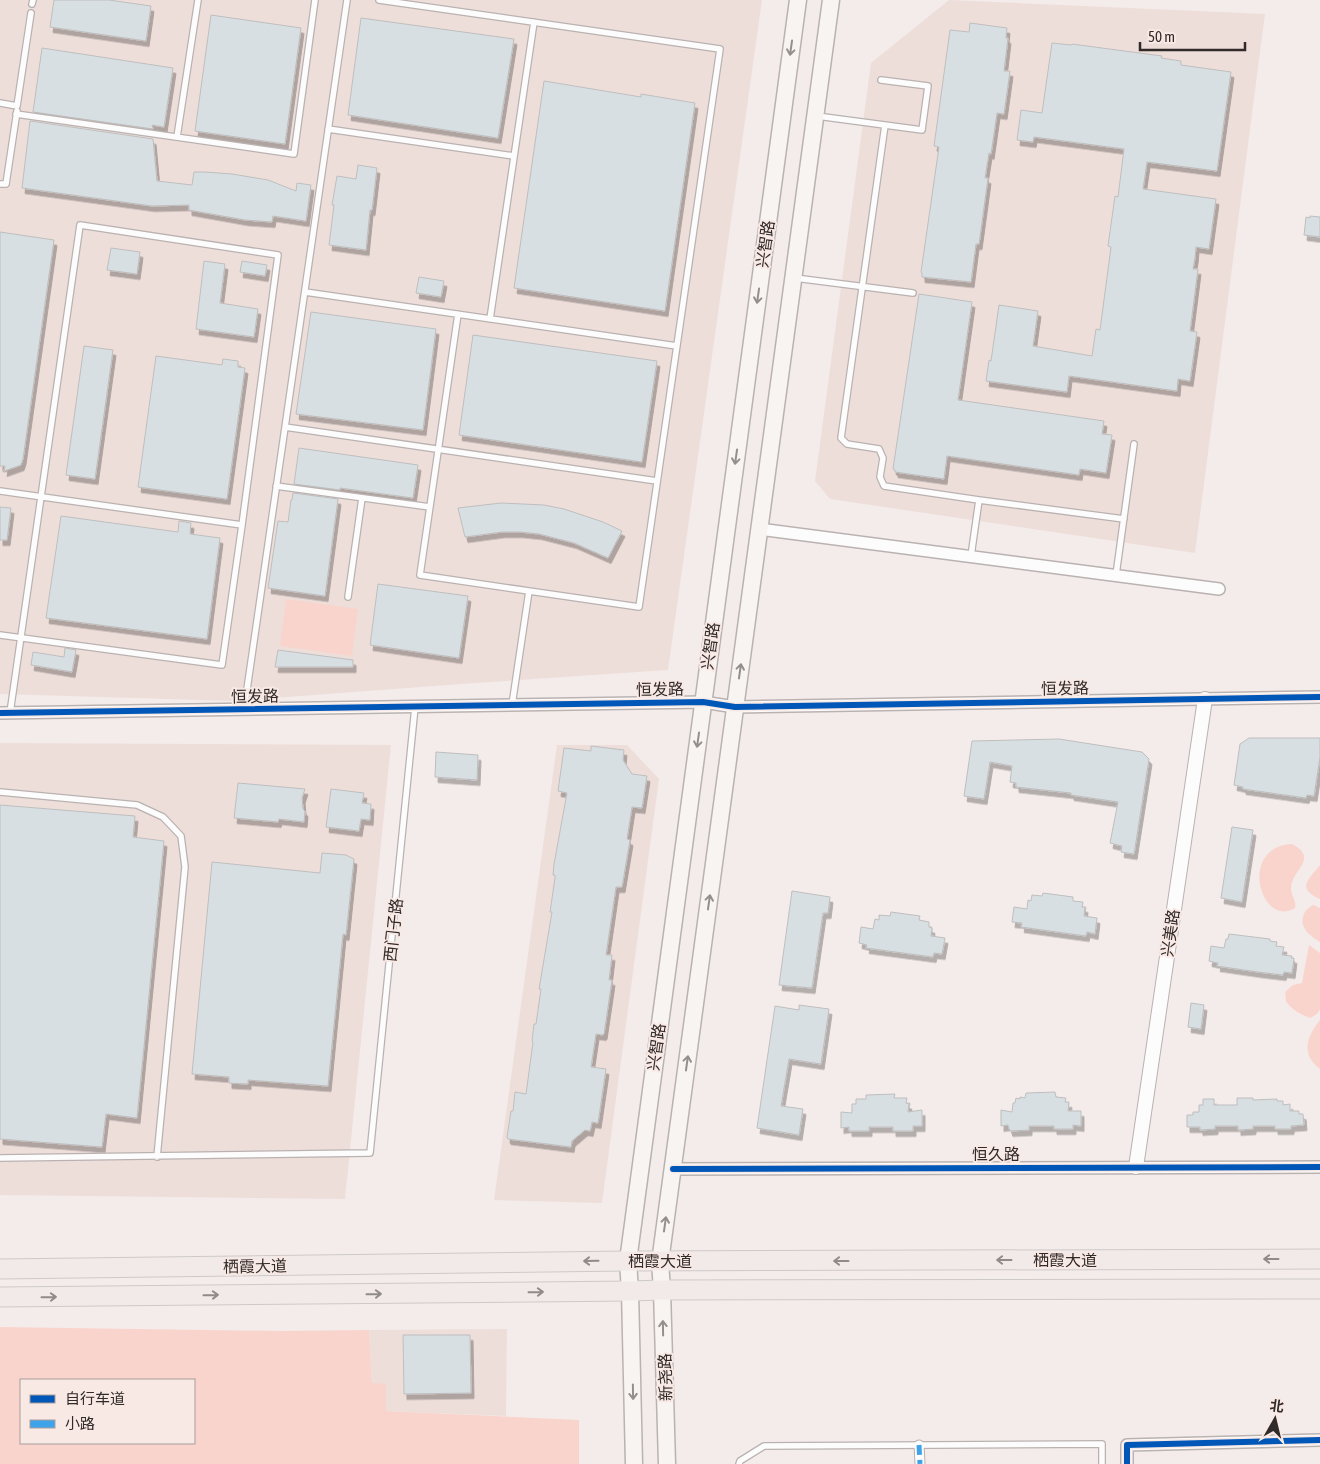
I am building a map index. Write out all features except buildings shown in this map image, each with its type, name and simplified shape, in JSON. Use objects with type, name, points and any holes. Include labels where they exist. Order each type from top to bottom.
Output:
[{"type":"main road","name":"兴智路","points":[[630,1291],[628,1261],[798,0]]},
{"type":"main road","name":"兴智路","points":[[662,1290],[660,1262],[831,0]]},
{"type":"main road","name":"栖霞大道","points":[[0,1269],[628,1261],[1320,1259]]},
{"type":"main road","name":"栖霞大道","points":[[0,1297],[662,1290],[1320,1289]]},
{"type":"main road","name":"新尧路","points":[[662,1290],[667,1464]]},
{"type":"main road","name":"新尧路","points":[[630,1291],[634,1464]]},
{"type":"street","points":[[759,528],[1219,588]]},
{"type":"street","name":"恒发路","points":[[5,713],[703,702],[735,707],[1320,697]]},
{"type":"street","name":"兴美路","points":[[1136,1167],[1205,700]]},
{"type":"street","name":"恒久路","points":[[673,1169],[1320,1167]]},
{"type":"street","points":[[1127,1464],[1126,1445],[1320,1440]]},
{"type":"street","points":[[919,1445],[920,1464]]},
{"type":"lane","points":[[177,137],[198,0]]},
{"type":"lane","points":[[16,114],[294,154],[316,0]]},
{"type":"lane","points":[[244,710],[347,0]]},
{"type":"lane","points":[[380,0],[720,49],[639,607],[420,575],[458,314]]},
{"type":"lane","points":[[0,184],[6,184],[31,13]]},
{"type":"lane","points":[[490,319],[534,22]]},
{"type":"lane","points":[[815,116],[922,130],[928,86],[881,80]]},
{"type":"lane","points":[[0,103],[18,106]]},
{"type":"lane","points":[[884,125],[840,438],[847,444],[879,449],[883,458],[880,477],[884,486],[1124,519]]},
{"type":"lane","points":[[328,129],[514,156]]},
{"type":"lane","points":[[0,635],[21,638],[222,665],[278,255],[80,225],[21,638],[5,713]]},
{"type":"lane","points":[[793,277],[912,293]]},
{"type":"lane","points":[[305,292],[677,346]]},
{"type":"lane","points":[[285,427],[657,481]]},
{"type":"lane","points":[[1116,575],[1134,444]]},
{"type":"lane","points":[[276,486],[430,507]]},
{"type":"lane","points":[[0,492],[242,525]]},
{"type":"lane","points":[[348,597],[362,498]]},
{"type":"lane","points":[[972,556],[979,500]]},
{"type":"lane","points":[[512,705],[529,591]]},
{"type":"lane","name":"西门子路","points":[[157,1157],[370,1153],[415,707]]},
{"type":"lane","points":[[0,792],[138,805],[164,817],[181,836],[185,867],[157,1157],[0,1158]]},
{"type":"lane","points":[[739,1464],[740,1461],[764,1446],[1102,1444],[1102,1464]]},
{"type":"shaded area","points":[[0,0],[762,0],[668,670],[233,701],[0,694]]},
{"type":"shaded area","points":[[949,0],[1265,14],[1195,553],[830,499],[815,481],[871,63]]},
{"type":"shaded area","points":[[286,599],[358,609],[352,656],[280,646]]},
{"type":"shaded area","points":[[0,743],[391,745],[345,1199],[0,1195]]},
{"type":"shaded area","points":[[557,745],[627,745],[659,779],[602,1203],[494,1200]]},
{"type":"shaded area","points":[[1292,844],[1300,849],[1304,855],[1304,860],[1292,882],[1291,891],[1295,908],[1283,911],[1272,907],[1265,898],[1260,885],[1260,871],[1264,858],[1275,848]]},
{"type":"shaded area","points":[[1320,865],[1320,899],[1308,891],[1306,884]]},
{"type":"shaded area","points":[[1314,905],[1320,908],[1320,942],[1307,932],[1303,925],[1304,913]]},
{"type":"shaded area","points":[[1309,945],[1320,953],[1320,1009],[1317,1014],[1310,1018],[1290,1007],[1286,1001],[1285,992],[1293,985],[1302,983]]},
{"type":"shaded area","points":[[1320,1020],[1320,1069],[1310,1057],[1308,1045],[1312,1032]]},
{"type":"shaded area","points":[[0,1327],[281,1331],[369,1330],[372,1383],[386,1384],[386,1411],[579,1420],[579,1464],[0,1464]]},
{"type":"shaded area","points":[[507,1329],[506,1416],[386,1411],[386,1385],[372,1384],[369,1330]]},
{"type":"marked path","points":[[919,1445],[920,1464]]},
{"type":"cycle path","points":[[0,713],[703,702],[735,707],[1320,697]]},
{"type":"cycle path","points":[[673,1169],[1320,1167]]},
{"type":"cycle path","points":[[1127,1464],[1127,1445],[1320,1440]]}]
